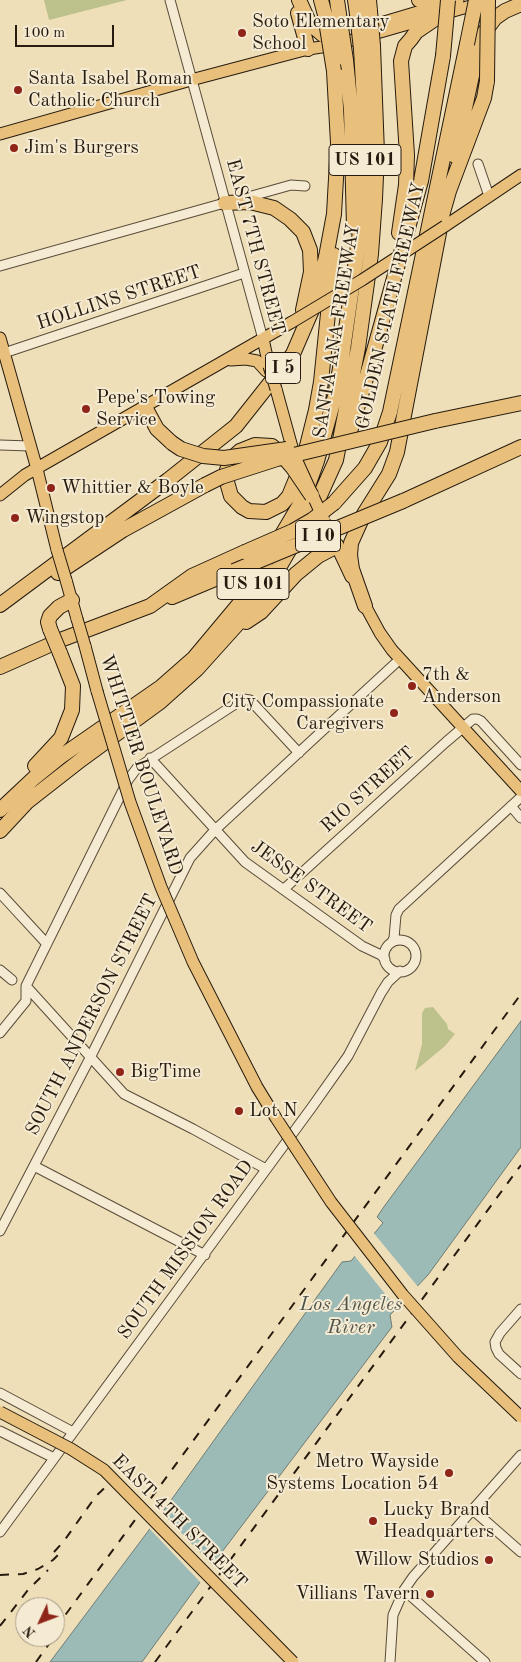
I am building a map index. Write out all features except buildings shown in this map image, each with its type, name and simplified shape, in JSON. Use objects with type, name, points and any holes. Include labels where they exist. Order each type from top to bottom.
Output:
[{"type":"highway","points":[[294,0],[308,49]]},
{"type":"highway","points":[[299,0],[304,15],[315,30],[323,35],[334,38]]},
{"type":"highway","name":"I 5","points":[[0,605],[236,426],[271,377],[287,363],[297,347],[315,303],[326,256],[336,186],[338,119],[334,71],[321,0]]},
{"type":"highway","points":[[337,0],[351,110],[354,270]]},
{"type":"highway","points":[[419,0],[443,7]]},
{"type":"highway","name":"GOLDEN STATE FREEWAY","points":[[0,667],[63,639],[150,606],[192,576],[312,520],[334,503],[365,468],[380,442],[390,412],[476,0]]},
{"type":"highway","points":[[365,606],[352,569],[351,544],[364,514],[389,474],[397,452],[443,212],[484,98],[487,81],[490,0]]},
{"type":"highway","points":[[433,206],[440,196],[462,122],[479,42],[495,18],[518,5]]},
{"type":"highway","name":"SANTA ANA FREEWAY","points":[[0,831],[27,802],[179,686],[231,632],[251,609],[280,566],[318,500],[336,460],[358,348],[371,254],[377,153],[363,6]]},
{"type":"highway","points":[[405,336],[406,306],[434,136],[443,56],[443,7]]},
{"type":"highway","points":[[395,273],[396,249],[406,185],[407,155],[400,73],[401,61],[405,46],[443,7]]},
{"type":"highway","name":"SANTA ANA FREEWAY","points":[[3,807],[60,756],[149,696],[176,675],[213,638],[250,590],[303,499],[317,461],[335,396],[362,225],[367,48]]},
{"type":"highway","points":[[336,460],[348,436],[357,410],[421,181],[443,56]]},
{"type":"highway","points":[[312,496],[293,468],[272,446],[255,445],[240,451],[231,459],[226,473],[226,482],[231,496],[242,507],[249,511],[266,512],[282,504],[289,496],[303,462],[321,382],[340,200],[336,186]]},
{"type":"highway","points":[[225,203],[250,202],[264,204],[282,212],[303,232],[310,250],[311,272],[306,302],[296,333],[271,377]]},
{"type":"highway","points":[[483,411],[489,407],[521,397]]},
{"type":"highway","points":[[0,614],[122,530],[205,485],[249,468],[357,439],[521,403]]},
{"type":"highway","points":[[145,407],[157,429],[172,443],[181,449],[203,456],[224,458],[357,439]]},
{"type":"highway","name":"I 10","points":[[150,606],[403,501],[521,447]]},
{"type":"highway","points":[[231,632],[261,612],[307,564],[337,546]]},
{"type":"highway","points":[[3,807],[14,787],[51,750],[67,726],[72,710],[74,693],[70,677],[48,622],[50,616],[59,607],[72,600]]},
{"type":"main road","points":[[0,134],[191,80],[308,49],[335,45],[458,0]]},
{"type":"main road","points":[[308,49],[334,38],[443,7],[490,0]]},
{"type":"main road","points":[[0,495],[25,475],[362,280],[521,175]]},
{"type":"main road","name":"WHITTIER BOULEVARD","points":[[0,338],[37,469],[57,550],[130,802],[148,853],[193,962],[243,1061],[276,1118],[331,1202],[435,1333],[521,1418]]},
{"type":"main road","name":"EAST 7TH STREET","points":[[262,339],[271,377],[296,459],[365,606],[380,633],[400,659],[521,791]]},
{"type":"main road","points":[[226,360],[252,360],[261,364],[271,377]]},
{"type":"main road","name":"EAST 4TH STREET","points":[[0,1412],[71,1449],[104,1470],[293,1662]]},
{"type":"street","name":"EAST 7TH STREET","points":[[170,0],[262,339]]},
{"type":"street","points":[[478,164],[489,196]]},
{"type":"street","points":[[0,266],[291,185],[305,186]]},
{"type":"street","name":"HOLLINS STREET","points":[[4,353],[244,273]]},
{"type":"street","points":[[0,445],[30,446]]},
{"type":"street","name":"SOUTH ANDERSON STREET","points":[[0,1231],[90,1058],[190,858],[216,830],[400,659]]},
{"type":"street","points":[[0,1034],[26,1001],[26,986],[128,780],[137,768],[247,698],[300,753]]},
{"type":"street","name":"RIO STREET","points":[[284,889],[473,719],[481,721],[518,762]]},
{"type":"street","name":"JESSE STREET","points":[[150,758],[245,862],[360,945],[381,955],[386,962]]},
{"type":"street","points":[[502,769],[518,762]]},
{"type":"street","points":[[388,982],[386,962],[399,909],[521,797]]},
{"type":"street","points":[[510,806],[521,818]]},
{"type":"street","points":[[0,893],[48,944]]},
{"type":"street","points":[[395,925],[404,941]]},
{"type":"street","points":[[386,962],[394,970],[400,971],[410,968],[415,960],[412,945],[398,940],[389,945]]},
{"type":"street","name":"JESSE STREET","points":[[372,951],[389,945]]},
{"type":"street","points":[[0,970],[12,980]]},
{"type":"street","name":"SOUTH MISSION ROAD","points":[[0,1532],[205,1255],[348,1056],[381,993],[388,982],[400,971]]},
{"type":"street","points":[[26,986],[124,1094],[266,1169]]},
{"type":"street","points":[[34,1166],[205,1255]]},
{"type":"street","points":[[521,1309],[500,1333],[496,1342],[496,1348],[499,1354],[521,1374]]},
{"type":"street","points":[[0,1393],[73,1432]]},
{"type":"street","points":[[0,1432],[54,1458]]},
{"type":"street","points":[[390,1662],[393,1615],[404,1590],[413,1577],[521,1455]]},
{"type":"street","points":[[473,1510],[521,1552]]},
{"type":"street","points":[[404,1590],[485,1662]]},
{"type":"green space","points":[[44,0],[127,0],[49,20]]},
{"type":"green space","points":[[433,1007],[447,1024],[448,1029],[455,1034],[445,1046],[415,1071],[422,1044],[422,1013],[425,1008]]},
{"type":"water","name":"Los Angeles River","points":[[521,1021],[521,1147],[428,1275],[390,1315],[392,1327],[222,1552],[142,1662],[50,1662],[61,1647],[65,1647],[65,1642],[164,1510],[342,1262],[351,1261],[383,1223],[377,1217]]},
{"type":"pier","points":[[372,1231],[419,1288],[398,1310],[353,1254]]},
{"type":"pier","points":[[160,1511],[214,1567],[202,1584],[148,1527]]},
{"type":"railway","points":[[65,1615],[521,994]]},
{"type":"railway","points":[[155,1662],[521,1165]]},
{"type":"railway","points":[[54,1552],[96,1496],[114,1479]]},
{"type":"railway","points":[[0,1575],[23,1574],[38,1569],[53,1560],[62,1551]]},
{"type":"railway","points":[[0,1626],[28,1590],[48,1570]]},
{"type":"railway","points":[[36,1662],[47,1647]]},
{"type":"place","name":"Soto Elementary School","points":[[242,33]]},
{"type":"place","name":"Santa Isabel Roman Catholic Church","points":[[18,90]]},
{"type":"place","name":"Jim's Burgers","points":[[14,148]]},
{"type":"place","name":"Pepe's Towing Service","points":[[86,409]]},
{"type":"place","name":"Whittier & Boyle","points":[[51,488]]},
{"type":"place","name":"Wingstop","points":[[15,518]]},
{"type":"place","name":"7th & Anderson","points":[[412,686]]},
{"type":"place","name":"City Compassionate Caregivers","points":[[394,713]]},
{"type":"place","name":"BigTime","points":[[120,1072]]},
{"type":"place","name":"Lot N","points":[[239,1111]]},
{"type":"place","name":"Metro Wayside Systems Location 54","points":[[449,1473]]},
{"type":"place","name":"Lucky Brand Headquarters","points":[[373,1521]]},
{"type":"place","name":"Willow Studios","points":[[489,1560]]},
{"type":"place","name":"Villians Tavern","points":[[430,1594]]}]
